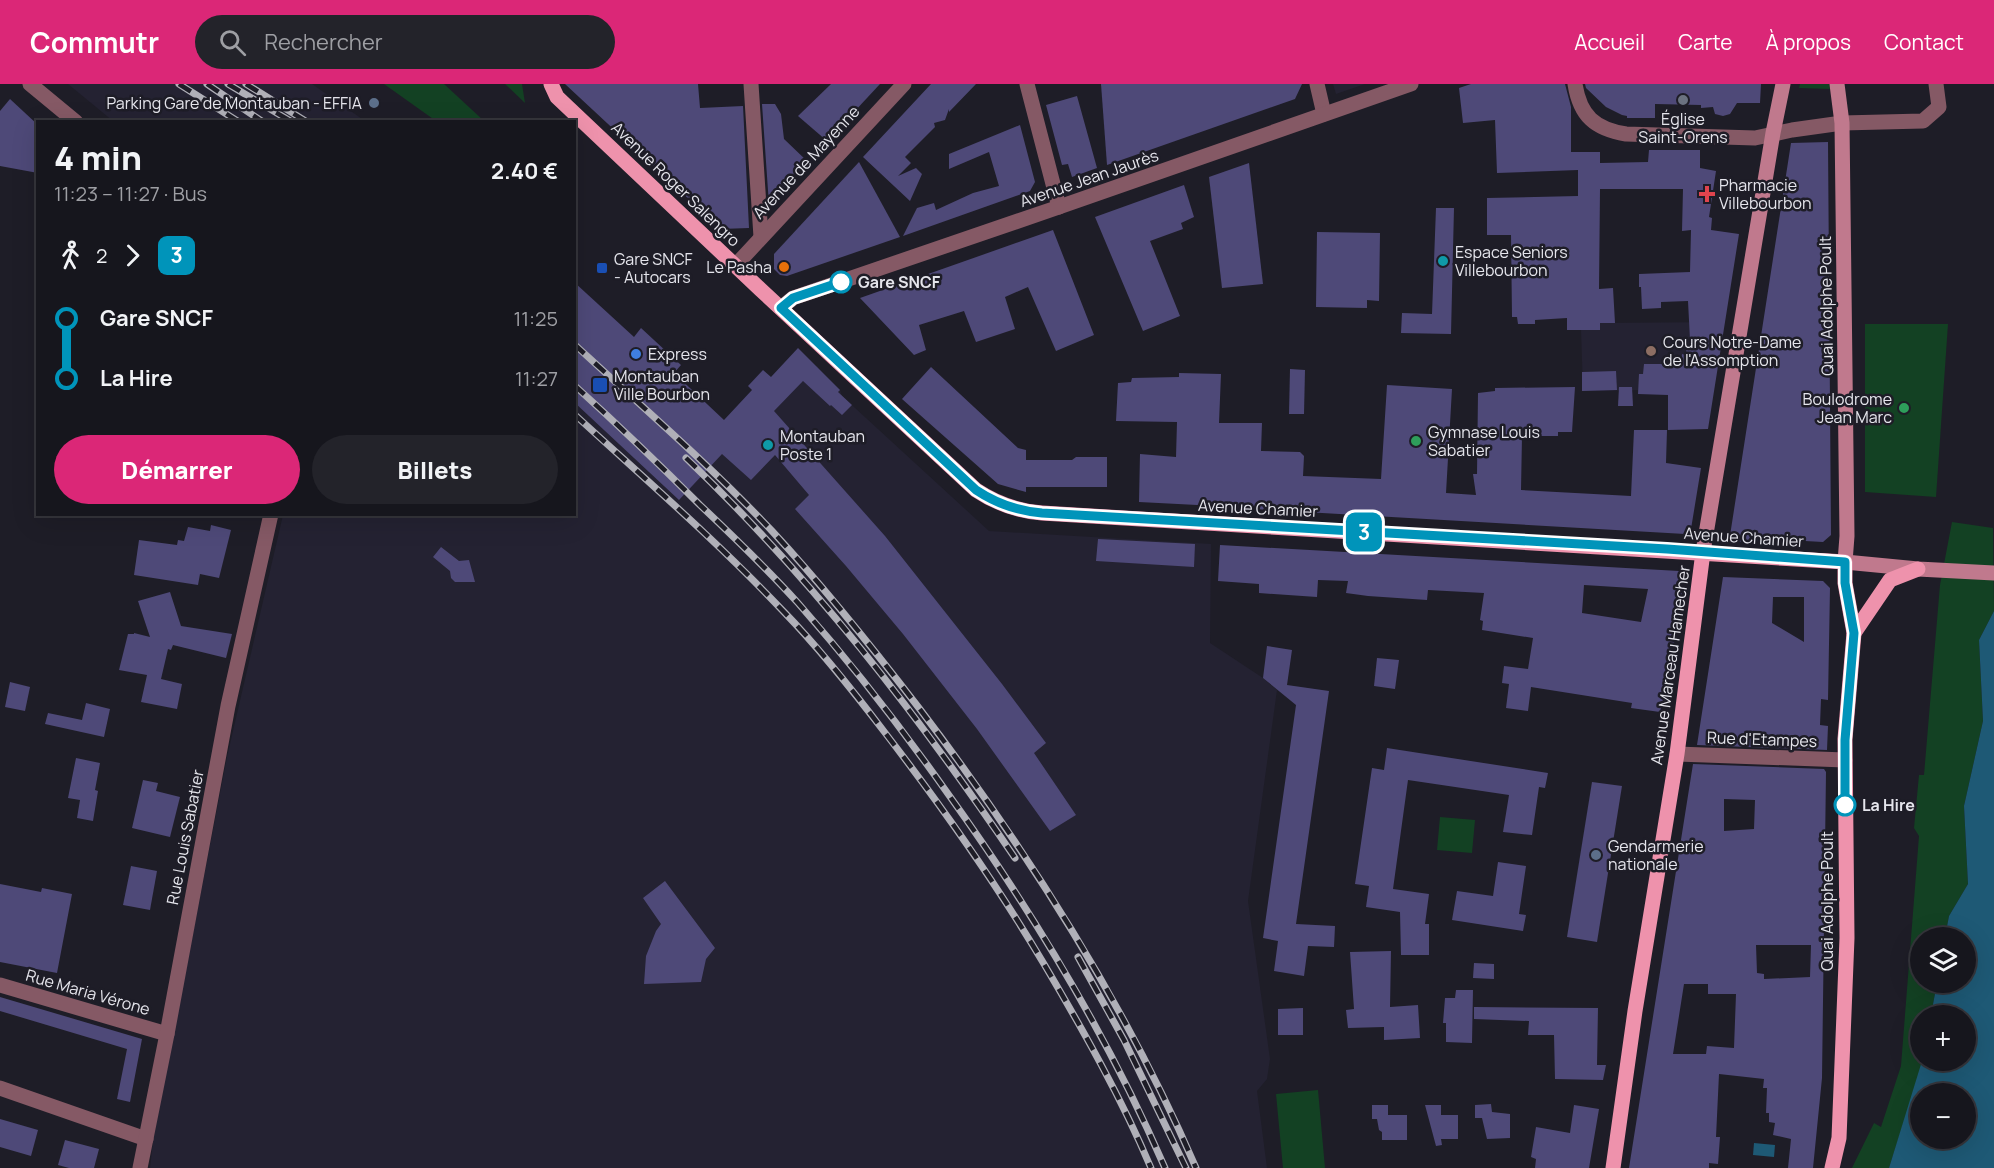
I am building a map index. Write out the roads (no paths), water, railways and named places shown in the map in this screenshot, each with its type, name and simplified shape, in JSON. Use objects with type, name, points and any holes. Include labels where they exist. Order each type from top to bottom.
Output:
[{"type":"main road","name":"Avenue Roger Salengro","points":[[551,84],[557,97],[781,308]]},
{"type":"main road","name":"Avenue Marceau Hamecher","points":[[1613,1168],[1635,1011],[1677,754],[1703,552],[1783,84]]},
{"type":"main road","name":"Quai Adolphe Poult","points":[[1832,1168],[1839,1138],[1847,938],[1845,740],[1854,633],[1845,583],[1847,536],[1842,123],[1837,84]]},
{"type":"main road","name":"Avenue Chamier","points":[[781,308],[976,490],[989,499],[1027,512],[1703,552],[1994,573]]},
{"type":"main road","name":"Quai Adolphe Poult","points":[[1854,633],[1890,580],[1918,569]]},
{"type":"street","points":[[30,84],[74,120]]},
{"type":"street","points":[[751,84],[760,237]]},
{"type":"street","name":"Avenue de Mayenne","points":[[735,266],[904,84]]},
{"type":"street","points":[[1027,84],[1059,207]]},
{"type":"street","points":[[1317,84],[1324,114]]},
{"type":"street","name":"Avenue Jean Jaurès","points":[[781,308],[793,298],[1411,84]]},
{"type":"street","points":[[1575,84],[1577,99],[1586,117],[1608,131],[1626,134],[1755,138],[1773,133],[1842,123],[1923,121],[1939,107],[1936,84]]},
{"type":"street","name":"Rue Louis Sabatier","points":[[140,1168],[228,706],[272,516]]},
{"type":"street","name":"Rue d'Etampes","points":[[1677,754],[1845,760]]},
{"type":"street","name":"Rue Maria Vérone","points":[[0,985],[167,1034]]},
{"type":"street","points":[[0,1088],[146,1139]]},
{"type":"water","points":[[1994,611],[1994,1168],[1889,1168],[1910,1100],[1910,1149],[1976,1149],[1976,1083],[1915,1083],[1919,1071],[1976,1071],[1976,1005],[1933,1005],[1935,993],[1976,993],[1976,927],[1947,927],[1949,916],[1968,884],[1964,806],[1983,721],[1979,640]]},
{"type":"water","points":[[1754,1143],[1775,1145],[1774,1157],[1753,1155]]},
{"type":"railway","points":[[179,84],[236,120]]},
{"type":"railway","points":[[207,84],[260,120]]},
{"type":"railway","points":[[228,84],[289,120]]},
{"type":"railway","points":[[246,84],[304,120]]},
{"type":"railway","points":[[576,346],[700,459],[772,531],[884,662],[919,708],[1035,872],[1106,987],[1138,1046],[1196,1168]]},
{"type":"railway","points":[[576,387],[738,541],[798,603],[893,719],[1008,881],[1066,974],[1118,1069],[1165,1168]]},
{"type":"railway","points":[[576,416],[681,511],[798,626],[886,734],[968,846],[1026,934],[1101,1064],[1151,1168]]},
{"type":"railway","points":[[686,458],[777,551],[861,649],[940,752],[1015,858]]},
{"type":"railway","points":[[1078,957],[1124,1040],[1186,1168]]},
{"type":"place","name":"Église Saint-Orens","points":[[1683,100]]},
{"type":"place","name":"Parking Gare de Montauban - EFFIA","points":[[374,103]]},
{"type":"place","name":"Pharmacie Villebourbon","points":[[1707,194]]},
{"type":"place","name":"Espace Seniors Villebourbon","points":[[1443,261]]},
{"type":"place","name":"Le Pasha","points":[[784,267]]},
{"type":"place","name":"Gare SNCF - Autocars","points":[[602,268]]},
{"type":"place","name":"Gare SNCF","points":[[841,282]]},
{"type":"place","name":"Cours Notre-Dame de l'Assomption","points":[[1651,351]]},
{"type":"place","name":"Express","points":[[636,354]]},
{"type":"place","name":"Montauban Ville Bourbon","points":[[600,385]]},
{"type":"place","name":"Boulodrome Jean Marc","points":[[1904,408]]},
{"type":"place","name":"Gymnase Louis Sabatier","points":[[1416,441]]},
{"type":"place","name":"Montauban Poste 1","points":[[768,445]]},
{"type":"place","name":"La Hire","points":[[1845,805]]},
{"type":"place","name":"Gendarmerie nationale","points":[[1596,855]]}]
